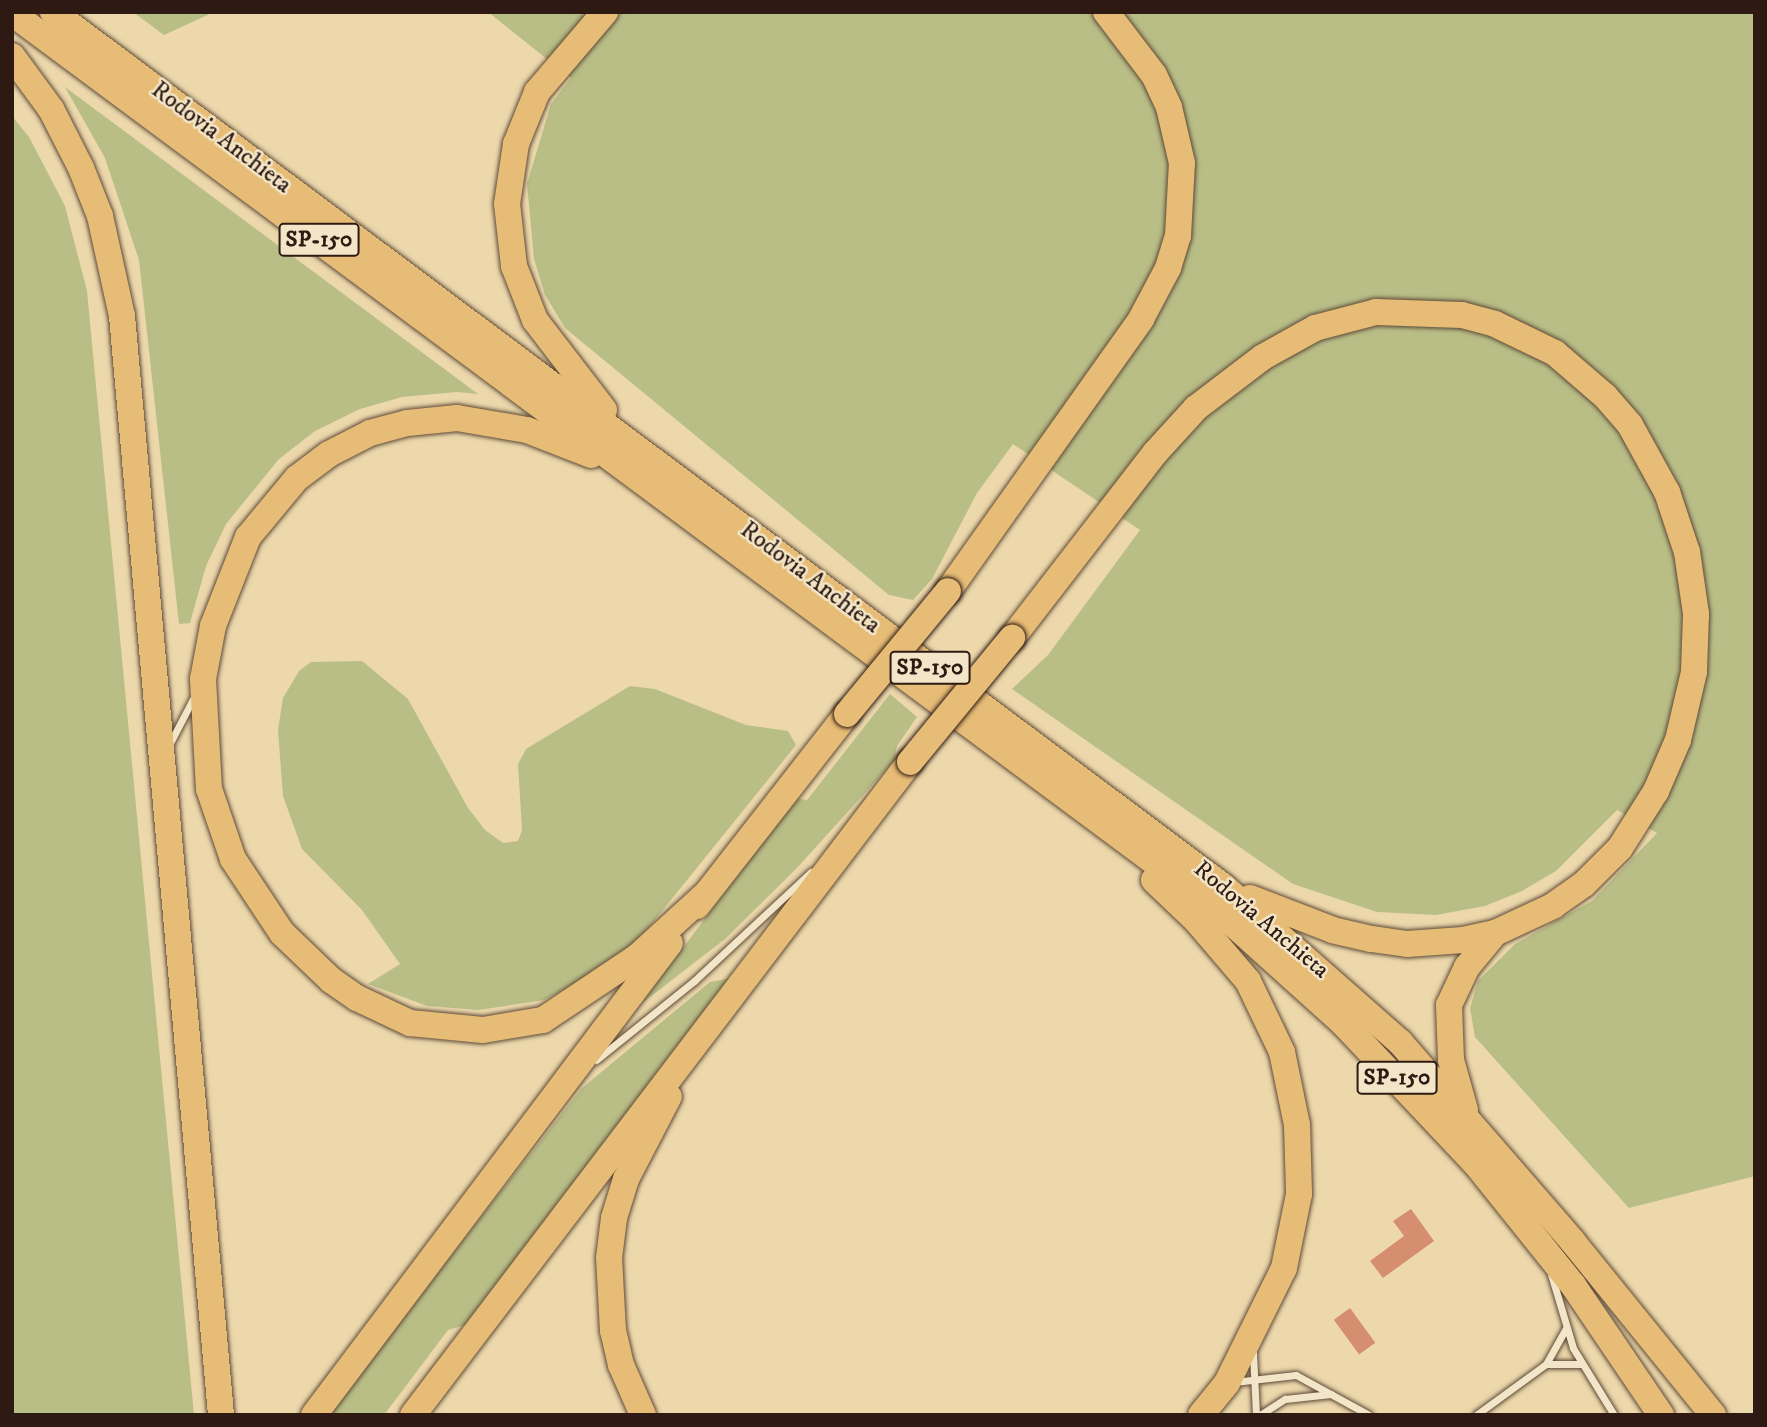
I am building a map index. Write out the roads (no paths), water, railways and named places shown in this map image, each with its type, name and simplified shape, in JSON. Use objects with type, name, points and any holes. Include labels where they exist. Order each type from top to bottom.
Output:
[{"type":"highway","name":"Rodovia Anchieta","points":[[53,12],[631,458],[1070,803],[1212,905],[1343,1024],[1476,1164],[1540,1244],[1661,1415]]},
{"type":"highway","points":[[605,12],[551,71],[523,122],[509,172],[508,233],[514,265],[547,340],[631,458]]},
{"type":"highway","points":[[314,1415],[568,1082],[706,894],[948,591],[1083,403],[1155,295],[1178,236],[1182,163],[1169,107],[1154,75],[1106,12]]},
{"type":"highway","name":"Rodovia Anchieta","points":[[12,13],[1224,887],[1400,1042],[1467,1117],[1713,1415]]},
{"type":"highway","points":[[12,56],[68,139],[100,216],[114,266],[126,353],[160,763],[220,1415]]},
{"type":"highway","points":[[413,1415],[849,837],[1012,638],[1155,453],[1230,379],[1292,340],[1341,320],[1376,312],[1435,311],[1495,324],[1555,353],[1605,396],[1630,425],[1667,492],[1687,552],[1696,614],[1694,671],[1678,740],[1656,791],[1635,826],[1584,884],[1531,918],[1495,933],[1407,944],[1371,939],[1333,930],[1224,887]]},
{"type":"highway","points":[[631,458],[527,430],[457,418],[407,423],[349,443],[297,478],[248,537],[213,626],[203,679],[209,789],[224,837],[248,888],[282,933],[331,981],[382,1012],[448,1030],[483,1030],[544,1020],[637,957],[706,894]]},
{"type":"highway","points":[[1070,803],[1222,949],[1248,981],[1282,1052],[1297,1125],[1299,1194],[1284,1268],[1252,1338],[1227,1383],[1201,1415]]},
{"type":"highway","points":[[1467,1117],[1451,1060],[1449,1005],[1467,967],[1495,933]]},
{"type":"highway","points":[[643,1415],[621,1365],[613,1331],[609,1258],[614,1218],[626,1179],[709,1021]]},
{"type":"lane","points":[[160,763],[203,679]]},
{"type":"lane","points":[[568,1082],[694,981],[849,837]]},
{"type":"lane","points":[[1540,1244],[1566,1328],[1581,1364],[1614,1415]]},
{"type":"lane","points":[[1476,1415],[1546,1364],[1566,1328]]},
{"type":"lane","points":[[1252,1338],[1258,1415],[1285,1399],[1332,1394]]},
{"type":"lane","points":[[1546,1364],[1581,1364]]},
{"type":"lane","points":[[1227,1383],[1296,1375],[1369,1415]]}]
